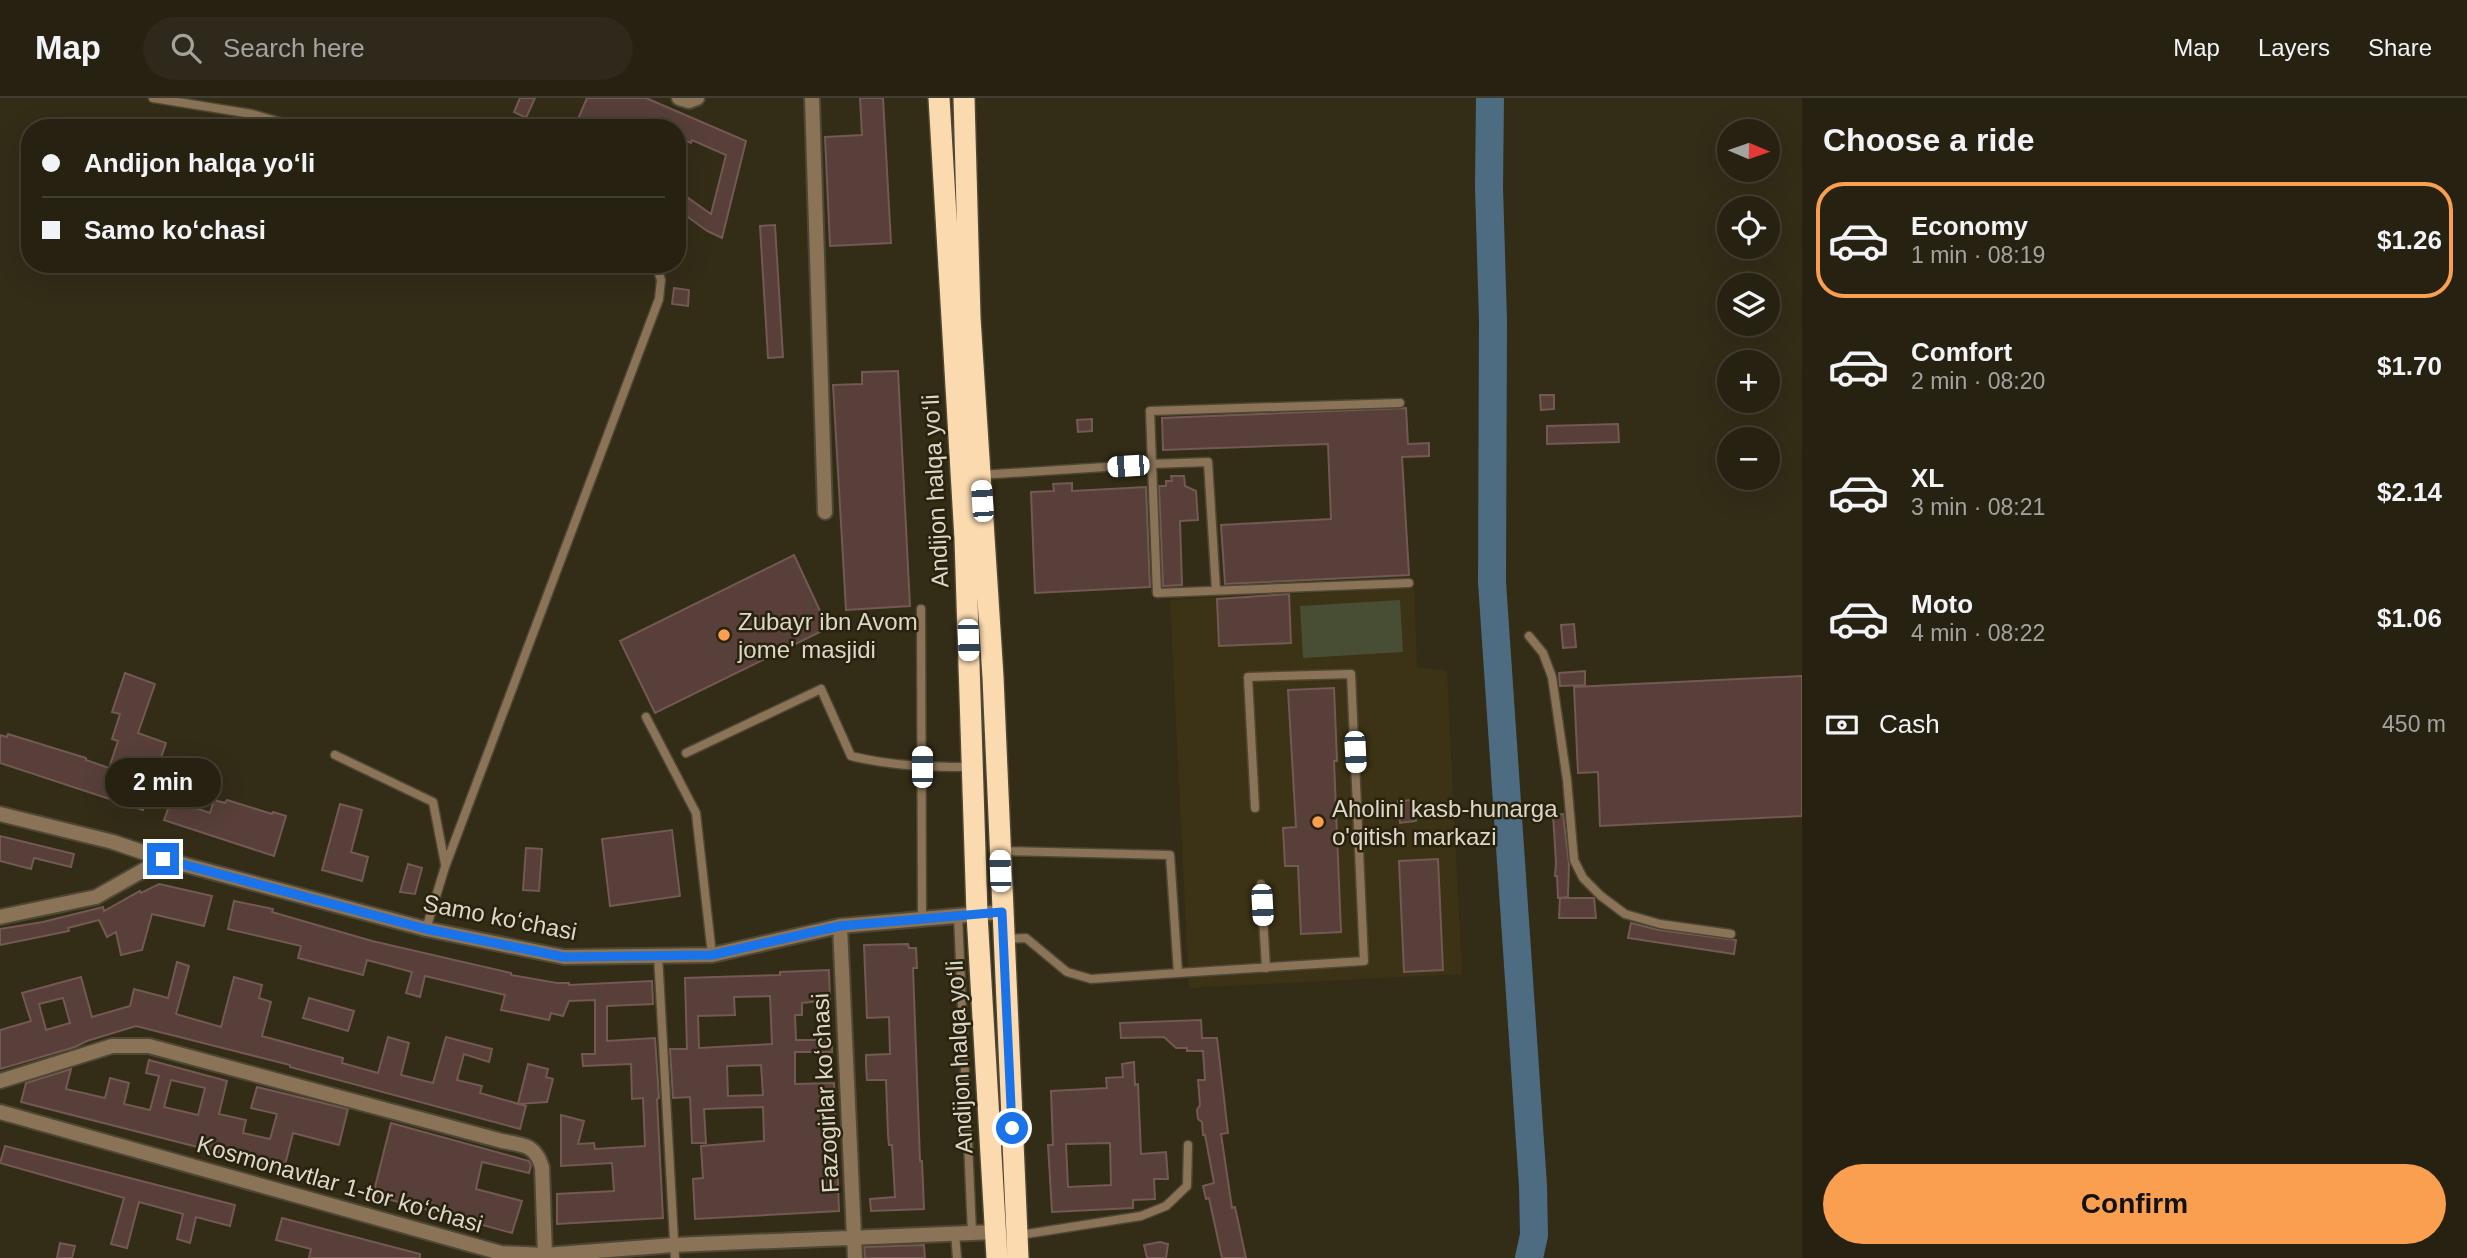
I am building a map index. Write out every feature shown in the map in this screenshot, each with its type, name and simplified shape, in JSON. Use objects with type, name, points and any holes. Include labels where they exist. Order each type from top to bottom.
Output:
[{"type":"highway","name":"Andijon halqa yo‘li","points":[[939,98],[965,539],[972,767],[968,915],[1006,1234],[1018,1258]]},
{"type":"highway","name":"Andijon halqa yo‘li","points":[[964,98],[970,318],[993,677],[1003,939],[1006,1234],[997,1258]]},
{"type":"street","points":[[679,98],[689,101],[697,98]]},
{"type":"street","points":[[812,98],[825,512]]},
{"type":"street","name":"Samo koʻchasi","points":[[0,814],[113,842],[163,859],[426,929],[564,957],[712,955],[840,926],[1002,912]]},
{"type":"street","points":[[0,917],[96,897],[163,859]]},
{"type":"street","name":"Fazogirlar koʻchasi","points":[[840,926],[855,1258]]},
{"type":"street","points":[[0,1081],[112,1046],[149,1046],[528,1146],[538,1154],[542,1167],[545,1255]]},
{"type":"street","name":"Kosmonavtlar 1-tor koʻchasi","points":[[0,1112],[501,1254],[674,1252],[854,1236],[1006,1234]]},
{"type":"lane","points":[[153,98],[270,119]]},
{"type":"lane","points":[[426,929],[445,866],[659,299],[661,280],[659,273]]},
{"type":"lane","points":[[1400,403],[1150,411],[1157,593],[1409,583]]},
{"type":"lane","points":[[981,475],[1208,462],[1216,590]]},
{"type":"lane","points":[[921,609],[922,919]]},
{"type":"lane","points":[[1529,636],[1543,653],[1552,677],[1567,780],[1574,860],[1583,878],[1625,914],[1660,924],[1731,934]]},
{"type":"lane","points":[[1003,939],[1026,938],[1068,972],[1091,979],[1364,961],[1351,674],[1248,677],[1255,808]]},
{"type":"lane","points":[[686,753],[821,689],[851,755],[879,763],[922,767],[972,767]]},
{"type":"lane","points":[[646,716],[696,813],[712,955]]},
{"type":"lane","points":[[335,755],[433,802],[445,866]]},
{"type":"lane","points":[[999,851],[1170,855],[1178,973]]},
{"type":"lane","points":[[1261,884],[1266,968]]},
{"type":"lane","points":[[968,915],[972,1233]]},
{"type":"lane","points":[[658,955],[674,1252]]},
{"type":"lane","points":[[1006,1234],[1141,1216],[1166,1206],[1187,1186],[1188,1145]]},
{"type":"lane","points":[[955,1233],[957,1258]]},
{"type":"shaded area","name":"Aholini kasb-hunarga o'qitish markazi","points":[[1414,588],[1417,667],[1447,671],[1462,974],[1189,988],[1170,600]]},
{"type":"green space","points":[[1400,600],[1403,652],[1303,658],[1300,606]]},
{"type":"building","points":[[520,98],[535,98],[526,118],[514,112]]},
{"type":"building","points":[[587,98],[646,98],[746,141],[722,238],[686,216],[686,196],[711,214],[726,155],[692,140],[691,143],[686,141],[686,119],[578,119]]},
{"type":"building","points":[[860,98],[883,98],[891,243],[830,246],[825,137],[862,135]]},
{"type":"building","points":[[775,225],[783,357],[768,358],[760,226]]},
{"type":"building","points":[[674,288],[689,290],[688,306],[672,304]]},
{"type":"building","points":[[898,371],[910,606],[846,610],[833,385],[862,384],[862,372]]},
{"type":"building","points":[[1540,395],[1554,395],[1554,409],[1541,410]]},
{"type":"building","points":[[1406,408],[1408,444],[1429,443],[1429,456],[1402,457],[1409,575],[1225,584],[1221,525],[1331,519],[1328,444],[1163,450],[1162,418]]},
{"type":"building","points":[[1092,419],[1092,431],[1078,432],[1077,420]]},
{"type":"building","points":[[1618,424],[1619,442],[1547,444],[1547,426]]},
{"type":"building","points":[[1171,476],[1184,476],[1185,486],[1196,491],[1198,520],[1180,521],[1182,585],[1163,586],[1159,486],[1166,486],[1166,481],[1172,481]]},
{"type":"building","points":[[1072,483],[1072,491],[1146,487],[1150,587],[1035,593],[1031,492],[1054,491],[1053,484]]},
{"type":"building","name":"Zubayr ibn Avom jome' masjidi","points":[[794,555],[828,628],[655,713],[620,641]]},
{"type":"building","points":[[1289,594],[1291,643],[1219,646],[1217,599]]},
{"type":"building","points":[[1574,624],[1576,647],[1563,648],[1561,625]]},
{"type":"building","points":[[1585,671],[1585,685],[1560,686],[1559,673]]},
{"type":"building","points":[[125,673],[155,684],[138,733],[166,743],[143,810],[0,763],[0,735],[7,737],[8,734],[86,758],[109,768],[118,741],[112,739],[120,714],[112,712]]},
{"type":"building","points":[[1802,676],[1802,816],[1600,826],[1598,772],[1578,773],[1574,687]]},
{"type":"building","points":[[1334,688],[1341,932],[1301,934],[1298,866],[1285,866],[1283,828],[1296,827],[1288,690]]},
{"type":"building","points":[[185,761],[197,766],[184,804],[210,813],[214,800],[225,803],[227,800],[286,816],[274,856],[164,820]]},
{"type":"building","points":[[1414,800],[1416,821],[1400,823],[1398,801]]},
{"type":"building","points":[[340,804],[362,810],[351,852],[368,857],[362,881],[322,870]]},
{"type":"building","points":[[1563,814],[1569,864],[1568,897],[1558,898],[1553,815]]},
{"type":"building","points":[[672,830],[680,896],[610,906],[602,839]]},
{"type":"building","points":[[0,836],[74,854],[71,867],[34,858],[31,869],[0,861]]},
{"type":"building","points":[[526,848],[542,849],[539,891],[523,890]]},
{"type":"building","points":[[1438,859],[1443,970],[1404,972],[1399,861]]},
{"type":"building","points":[[408,864],[422,868],[415,894],[400,892]]},
{"type":"building","points":[[159,884],[212,896],[204,926],[152,914],[142,950],[121,955],[116,932],[107,937],[99,920],[68,928],[69,931],[0,945],[0,929],[43,922],[103,907],[104,911]]},
{"type":"building","points":[[1560,898],[1594,898],[1596,918],[1559,918]]},
{"type":"building","points":[[234,901],[273,909],[272,912],[372,941],[511,975],[569,985],[652,981],[653,1004],[607,1006],[607,1041],[655,1038],[663,1218],[557,1224],[557,1194],[614,1191],[612,1163],[561,1166],[561,1115],[584,1121],[578,1144],[594,1143],[595,1149],[645,1146],[643,1098],[632,1099],[631,1064],[583,1066],[582,1054],[595,1054],[595,1000],[569,1001],[563,1016],[551,1013],[549,1020],[501,1010],[505,995],[425,976],[420,997],[406,993],[412,972],[367,960],[363,975],[298,958],[301,946],[228,929]]},
{"type":"building","points":[[1631,923],[1659,930],[1736,940],[1734,954],[1628,938]]},
{"type":"building","points":[[908,944],[909,948],[916,948],[917,968],[913,968],[924,1209],[871,1211],[870,1199],[895,1197],[892,1145],[889,1145],[888,1135],[886,1080],[867,1080],[866,1065],[866,1055],[890,1054],[889,1017],[867,1018],[864,945]]},
{"type":"building","points":[[177,962],[189,966],[176,1014],[221,1027],[234,977],[262,985],[259,998],[271,1002],[262,1036],[343,1058],[342,1063],[378,1073],[388,1037],[409,1043],[401,1075],[433,1083],[446,1037],[492,1049],[489,1062],[464,1054],[457,1080],[482,1086],[480,1093],[526,1106],[520,1129],[290,1065],[136,1026],[0,1069],[0,1030],[31,1021],[22,993],[81,977],[92,1017],[130,1006],[134,989],[168,998]],"holes":[[[63,998],[70,1023],[46,1030],[39,1004]]]},
{"type":"building","points":[[829,970],[830,1000],[802,1003],[802,1015],[795,1015],[796,1040],[832,1040],[832,1052],[795,1052],[795,1084],[834,1083],[839,1211],[695,1219],[693,1179],[703,1178],[701,1146],[764,1141],[763,1107],[704,1109],[706,1143],[692,1143],[690,1097],[673,1098],[670,1049],[687,1049],[685,978],[780,975],[780,972]],"holes":[[[770,996],[772,1044],[699,1048],[698,1016],[735,1015],[734,997]],[[761,1065],[763,1095],[728,1096],[727,1066]]]},
{"type":"building","points":[[309,998],[354,1011],[348,1031],[303,1018]]},
{"type":"building","points":[[1201,1020],[1202,1038],[1217,1038],[1228,1133],[1221,1134],[1232,1208],[1235,1207],[1246,1258],[1222,1258],[1209,1198],[1206,1199],[1203,1186],[1214,1183],[1202,1122],[1198,1119],[1197,1110],[1200,1105],[1198,1080],[1205,1080],[1203,1051],[1176,1048],[1164,1037],[1121,1038],[1120,1023]]},
{"type":"building","points":[[149,1060],[227,1081],[219,1114],[246,1120],[243,1133],[270,1139],[277,1114],[251,1108],[257,1087],[348,1109],[339,1145],[293,1133],[284,1169],[21,1102],[26,1083],[71,1069],[66,1089],[105,1098],[110,1078],[129,1083],[124,1104],[150,1110],[159,1076],[146,1073]],"holes":[[[171,1080],[205,1088],[198,1115],[164,1107]]]},
{"type":"building","points":[[1134,1062],[1135,1085],[1138,1084],[1141,1154],[1166,1152],[1168,1179],[1154,1179],[1155,1199],[1133,1200],[1133,1208],[1052,1212],[1048,1145],[1053,1145],[1051,1091],[1107,1088],[1106,1078],[1123,1077],[1122,1064]],"holes":[[[1110,1143],[1111,1185],[1068,1187],[1066,1144]]]},
{"type":"building","points":[[528,1064],[548,1069],[546,1077],[553,1079],[547,1102],[518,1104]]},
{"type":"building","points":[[391,1123],[529,1161],[529,1173],[482,1162],[476,1189],[522,1201],[512,1233],[373,1195]]},
{"type":"building","points":[[5,1146],[235,1205],[230,1226],[196,1217],[190,1243],[177,1239],[183,1214],[139,1202],[127,1248],[111,1244],[124,1198],[0,1163]]},
{"type":"building","points":[[282,1218],[420,1254],[420,1258],[309,1258],[311,1249],[276,1240]]},
{"type":"building","points":[[1160,1242],[1168,1244],[1166,1258],[1147,1258],[1144,1245]]},
{"type":"building","points":[[60,1243],[75,1246],[72,1258],[57,1258]]},
{"type":"building","points":[[924,1245],[925,1258],[865,1258],[864,1247]]},
{"type":"waterway","points":[[1490,98],[1492,582],[1533,1186],[1534,1235],[1529,1258]]},
{"type":"place","name":"Zubayr ibn Avom jome' masjidi","points":[[724,635]]},
{"type":"place","name":"Aholini kasb-hunarga o'qitish markazi","points":[[1318,822]]},
{"type":"route","points":[[163,859],[426,929],[564,957],[712,955],[840,926],[1002,912],[1012,1128]]}]
